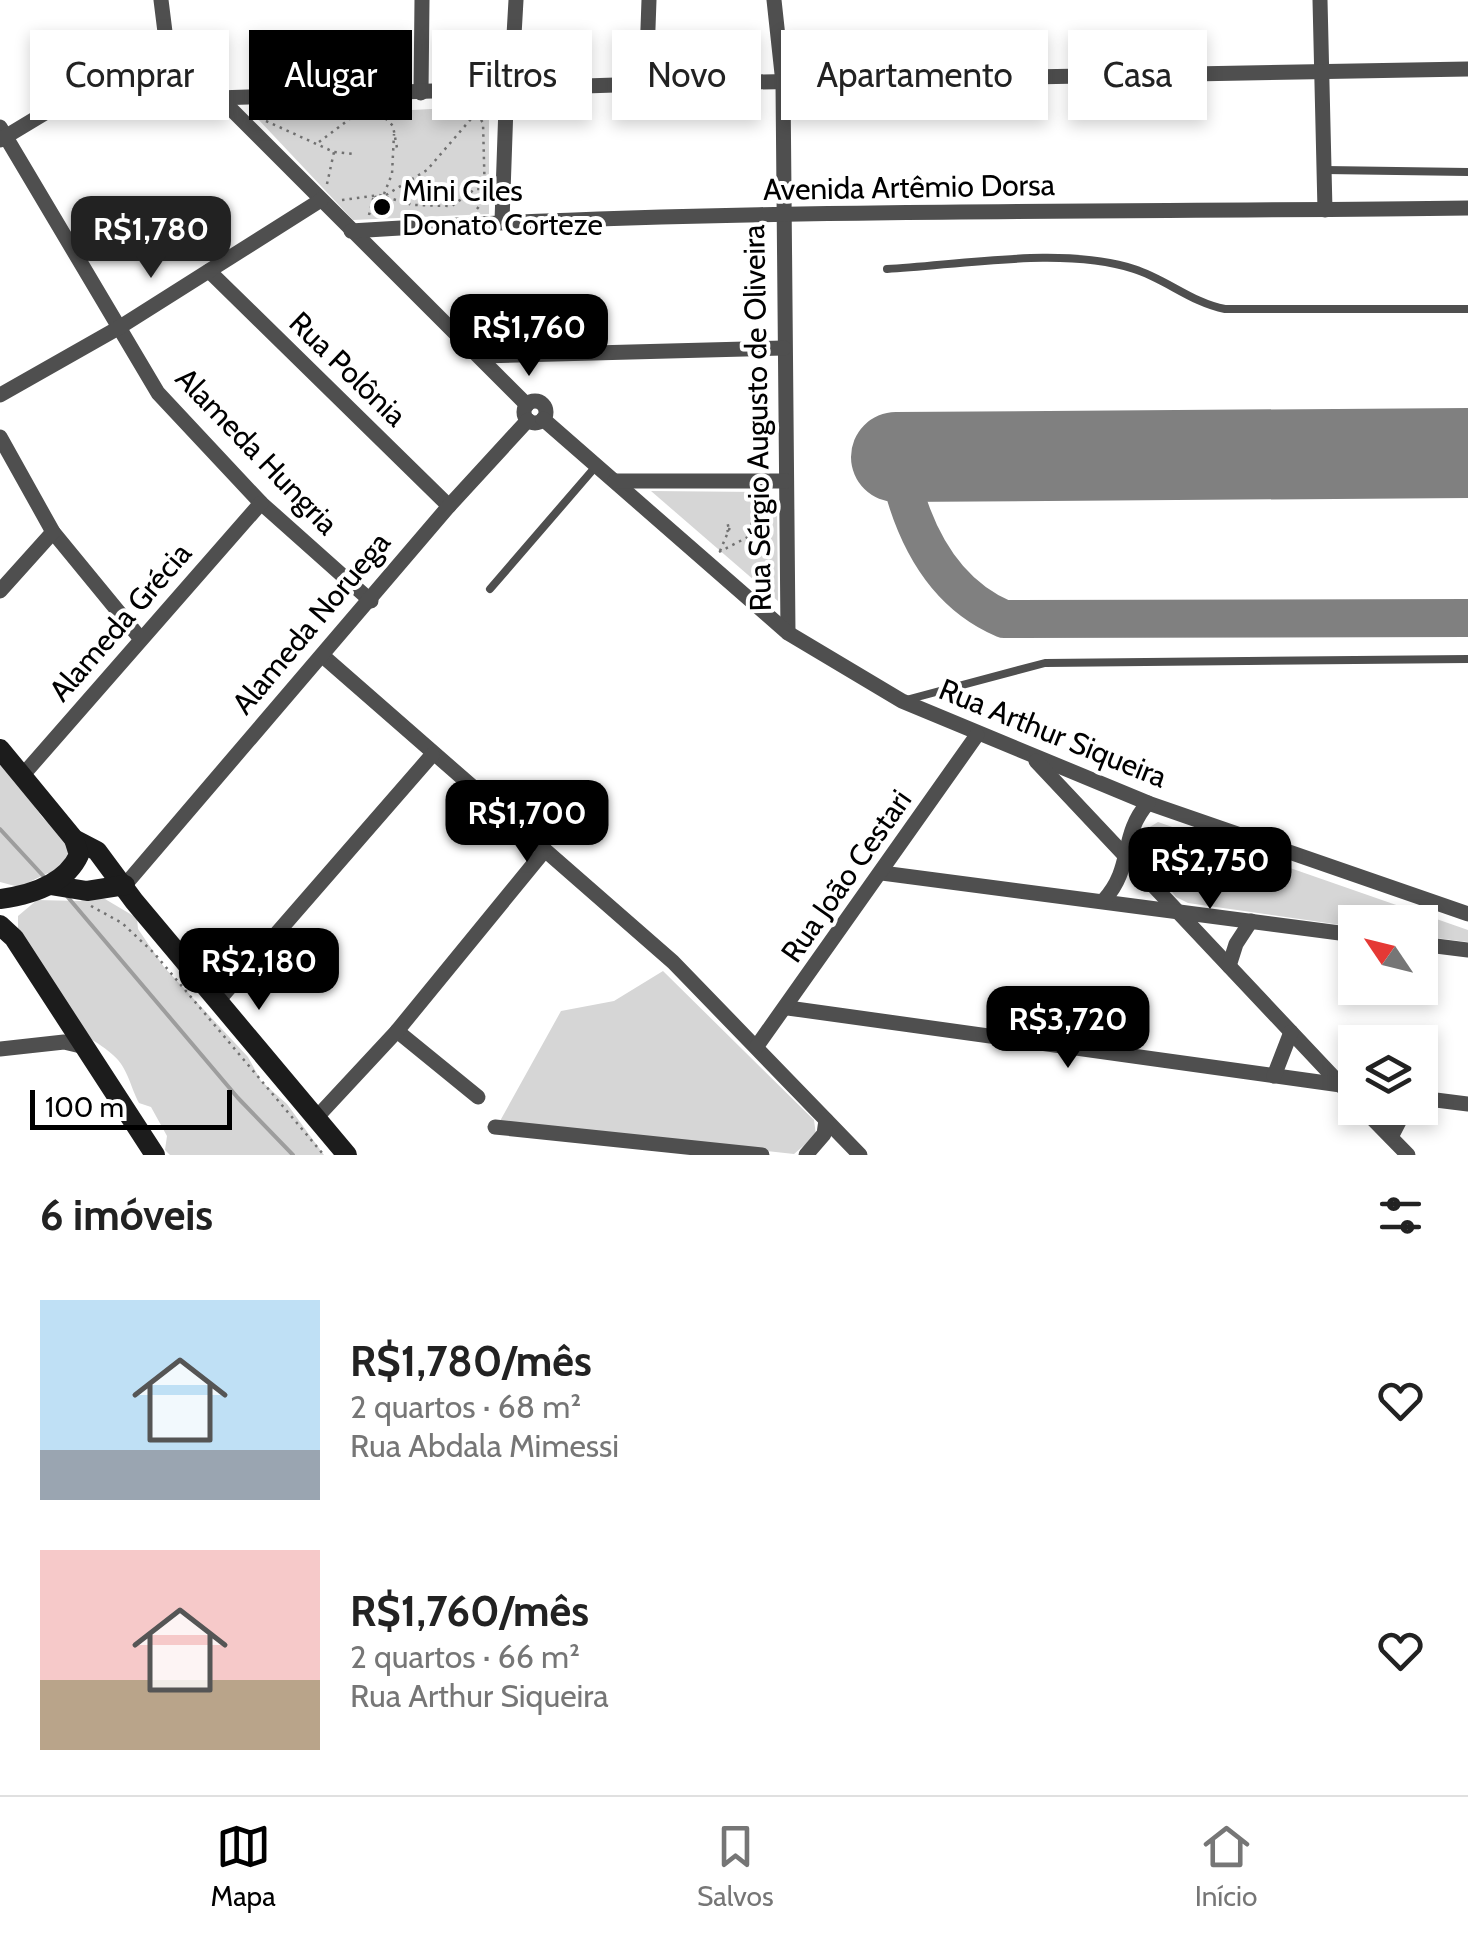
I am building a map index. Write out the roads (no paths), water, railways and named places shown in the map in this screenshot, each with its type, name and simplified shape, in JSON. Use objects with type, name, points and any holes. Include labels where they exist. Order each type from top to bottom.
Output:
[{"type":"street","points":[[162,0],[165,30]]},
{"type":"street","points":[[421,93],[422,0]]},
{"type":"street","points":[[514,30],[516,0]]},
{"type":"street","points":[[648,30],[649,0]]},
{"type":"street","name":"Rua Sérgio Augusto de Oliveira","points":[[774,0],[781,73]]},
{"type":"street","points":[[1320,0],[1325,210]]},
{"type":"street","points":[[1048,77],[1468,69]]},
{"type":"street","points":[[229,98],[432,92]]},
{"type":"street","name":"Rua Arthur Siqueira","points":[[229,109],[330,197],[351,231],[480,356],[532,415],[615,481],[788,634],[902,701],[977,735],[1148,803],[1468,914]]},
{"type":"street","points":[[2,135],[30,119]]},
{"type":"street","points":[[502,221],[506,120]]},
{"type":"street","name":"Rua Sérgio Augusto de Oliveira","points":[[782,120],[788,634]]},
{"type":"street","name":"Alameda Hungria","points":[[2,135],[165,402],[260,503],[371,601]]},
{"type":"street","points":[[0,395],[120,327],[330,197]]},
{"type":"street","name":"Avenida Artêmio Dorsa","points":[[351,231],[502,221],[782,215],[1468,208]]},
{"type":"street","name":"Rua Polônia","points":[[209,271],[449,506]]},
{"type":"street","points":[[480,356],[784,348]]},
{"type":"street","name":"Alameda Noruega","points":[[121,886],[532,415]]},
{"type":"street","points":[[0,437],[53,532],[140,638]]},
{"type":"street","points":[[615,481],[786,481]]},
{"type":"street","name":"Alameda Grécia","points":[[22,776],[260,503]]},
{"type":"street","points":[[0,591],[53,532]]},
{"type":"street","points":[[324,657],[673,962],[860,1155]]},
{"type":"street","name":"Rua João Cestari","points":[[757,1046],[788,1008],[977,735]]},
{"type":"street","points":[[0,749],[74,838],[98,851],[100,860],[121,886],[347,1155]]},
{"type":"street","points":[[217,1002],[432,755]]},
{"type":"street","points":[[1032,756],[1338,1077]]},
{"type":"street","points":[[1104,900],[1118,884],[1127,860],[1129,829],[1148,803]]},
{"type":"street","points":[[0,898],[22,896],[57,884],[78,860],[74,838]]},
{"type":"street","points":[[317,1118],[397,1031],[545,850]]},
{"type":"street","points":[[882,874],[1338,933]]},
{"type":"street","points":[[57,884],[85,893],[121,886]]},
{"type":"street","points":[[0,890],[22,896]]},
{"type":"street","points":[[22,896],[7,932],[155,1155]]},
{"type":"street","points":[[1229,966],[1251,921]]},
{"type":"street","points":[[1438,946],[1468,950]]},
{"type":"street","points":[[788,1008],[1338,1085]]},
{"type":"street","points":[[38,1043],[54,1026],[60,1009]]},
{"type":"street","points":[[397,1031],[478,1097]]},
{"type":"street","points":[[1274,1076],[1291,1032]]},
{"type":"street","points":[[0,1049],[74,1042],[85,1047]]},
{"type":"street","points":[[1438,1100],[1468,1104]]},
{"type":"street","points":[[806,1155],[824,1134],[826,1120]]},
{"type":"street","points":[[1379,1125],[1408,1155]]},
{"type":"street","points":[[1391,1137],[1397,1125]]},
{"type":"street","points":[[496,1128],[762,1155]]},
{"type":"lane","points":[[1325,170],[1468,172]]},
{"type":"lane","points":[[887,269],[1074,259],[1133,268],[1207,306],[1226,309],[1468,309]]},
{"type":"lane","points":[[490,589],[596,465]]},
{"type":"lane","name":"Rua Arthur Siqueira","points":[[902,701],[1045,664],[1468,659]]},
{"type":"waterway","points":[[0,829],[47,880]]},
{"type":"waterway","points":[[66,895],[238,1098],[293,1155]]},
{"type":"place","name":"Mini Ciles Donato Corteze","points":[[382,207]]}]
